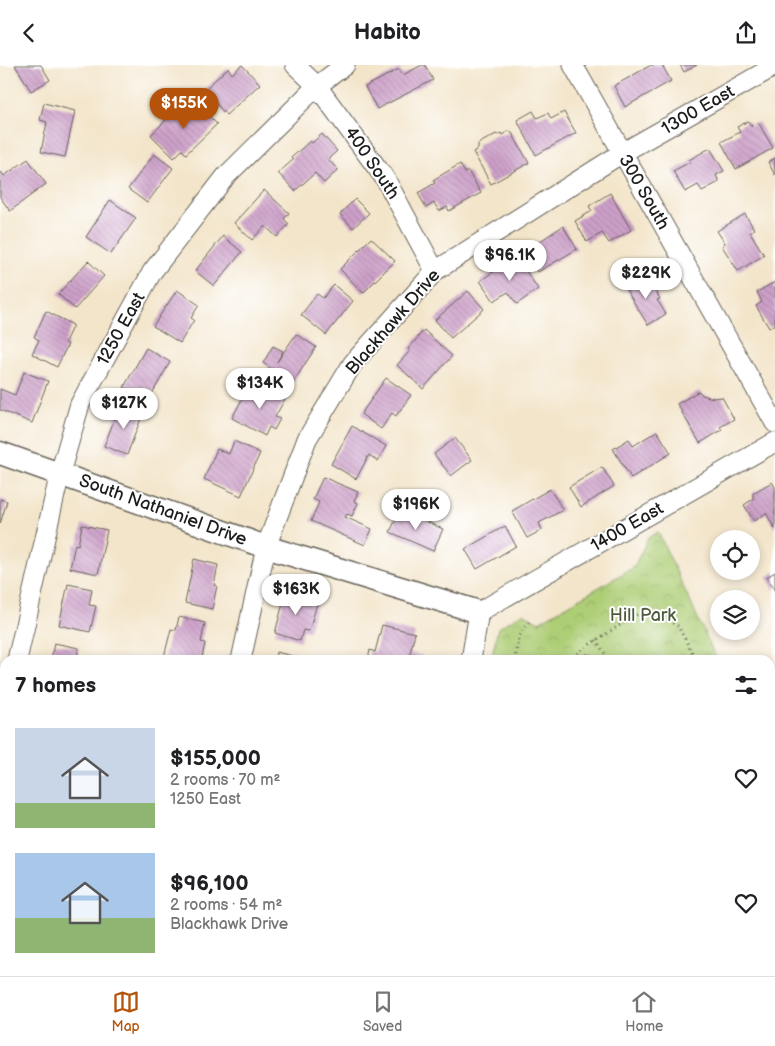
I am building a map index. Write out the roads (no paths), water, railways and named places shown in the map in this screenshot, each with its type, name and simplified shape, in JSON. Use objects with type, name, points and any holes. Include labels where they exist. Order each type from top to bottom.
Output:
[{"type":"street","name":"400 South","points":[[295,65],[318,86],[386,180],[435,271]]},
{"type":"street","name":"1250 East","points":[[18,655],[60,473],[80,404],[152,272],[226,176],[318,86],[345,65]]},
{"type":"street","name":"300 South","points":[[573,65],[775,423]]},
{"type":"street","name":"1300 East","points":[[622,153],[775,66]]},
{"type":"street","name":"Blackhawk Drive","points":[[242,655],[266,547],[307,439],[353,363],[435,271],[622,153]]},
{"type":"street","name":"1400 East","points":[[479,612],[775,442]]},
{"type":"street","name":"South Nathaniel Drive","points":[[0,453],[266,547],[479,612]]},
{"type":"street","points":[[472,655],[479,612]]},
{"type":"park label","name":"Hill Park","points":[[643,615]]}]
